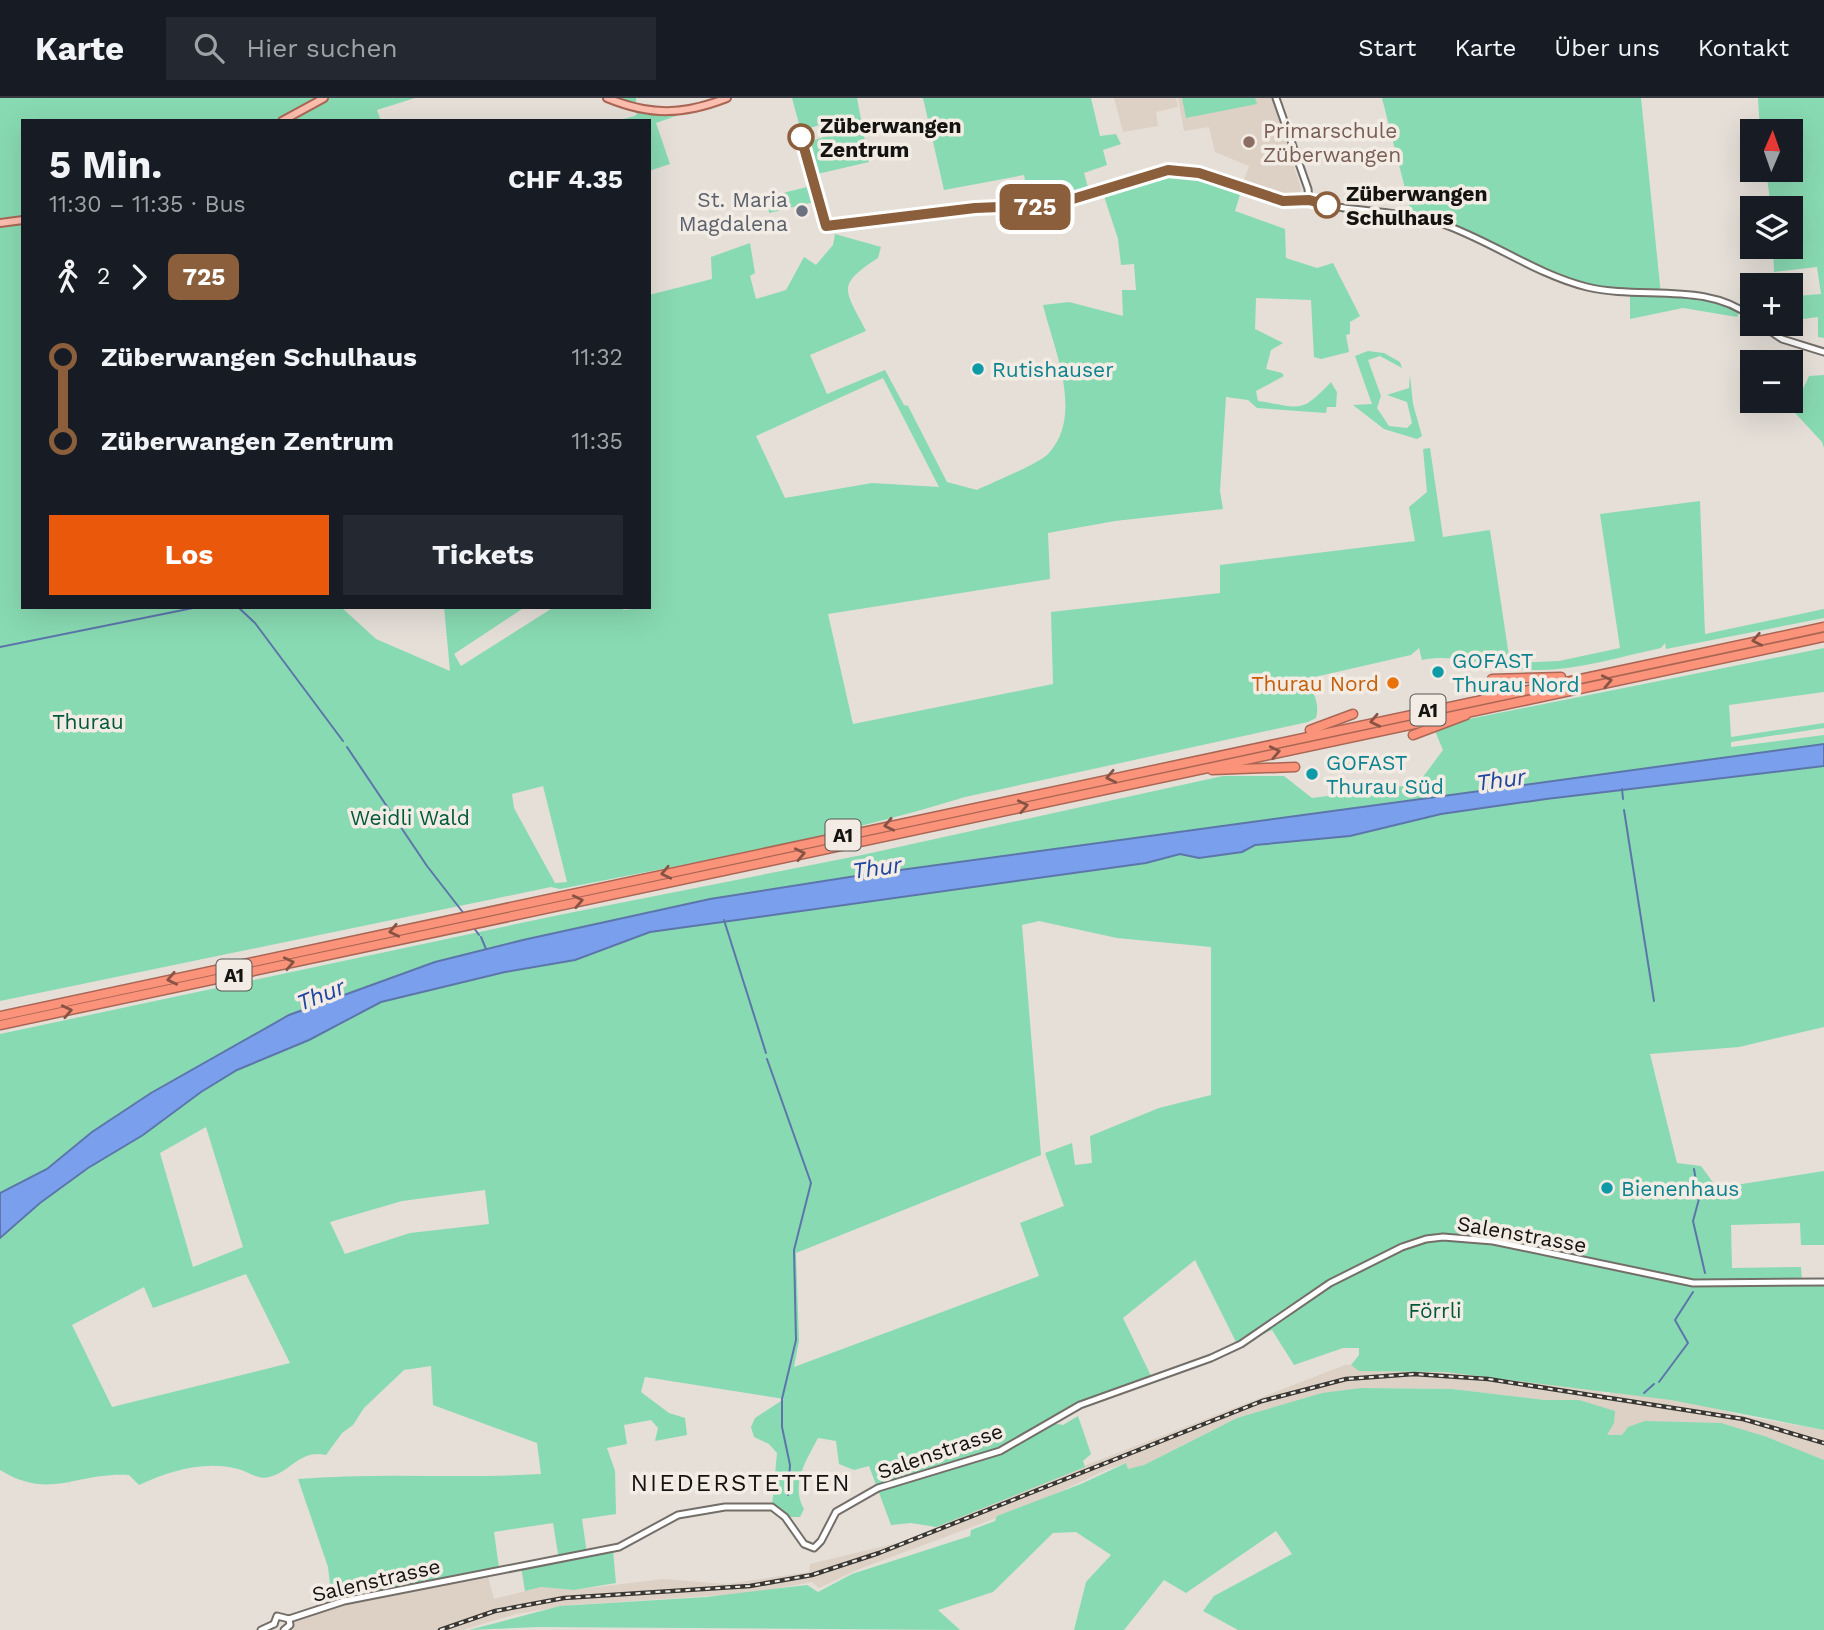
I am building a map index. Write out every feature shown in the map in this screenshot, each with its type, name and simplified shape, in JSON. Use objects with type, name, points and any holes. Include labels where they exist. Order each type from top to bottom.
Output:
[{"type":"highway","name":"A1","points":[[0,1026],[1246,748],[1824,627]]},
{"type":"highway","name":"A1","points":[[0,1016],[1824,636]]},
{"type":"highway","name":"A1","points":[[1492,679],[1554,677],[1609,671]]},
{"type":"highway","name":"A1","points":[[1413,735],[1516,700]]},
{"type":"highway","name":"A1","points":[[1246,748],[1353,715]]},
{"type":"highway","name":"A1","points":[[1160,776],[1230,768],[1295,766]]},
{"type":"main road","points":[[286,119],[324,98]]},
{"type":"main road","points":[[607,98],[641,110],[669,114],[695,110],[727,98]]},
{"type":"main road","points":[[0,223],[21,220]]},
{"type":"street","points":[[1276,98],[1308,189],[1309,200],[1439,223],[1585,287],[1631,293],[1709,297],[1740,309]]},
{"type":"street","points":[[1778,336],[1824,352]]},
{"type":"street","name":"Salenstrasse","points":[[289,1619],[357,1599],[619,1548],[678,1515],[725,1507],[772,1507],[792,1524],[804,1544],[814,1548],[821,1541],[839,1508],[878,1488],[1000,1451],[1080,1405],[1211,1358],[1241,1344],[1330,1283],[1392,1252],[1426,1239],[1443,1237],[1493,1241],[1693,1283],[1824,1282]]},
{"type":"street","points":[[261,1630],[274,1624],[277,1616],[281,1614],[289,1619],[290,1625],[282,1630],[274,1624]]},
{"type":"shaded area","points":[[1114,98],[1176,98],[1178,107],[1156,112],[1158,126],[1123,132]]},
{"type":"shaded area","name":"Primarschule Züberwangen","points":[[1178,98],[1273,98],[1301,189],[1300,194],[1277,194],[1243,184],[1249,166],[1215,152],[1209,127],[1184,131]]},
{"type":"shaded area","points":[[1415,1363],[1601,1391],[1608,1396],[1612,1391],[1709,1405],[1739,1415],[1824,1430],[1824,1460],[1767,1437],[1606,1435],[1579,1400],[1545,1400],[1452,1389],[1361,1388],[1322,1394],[1237,1418],[1144,1465],[1128,1469],[1126,1463],[1106,1470],[1034,1504],[859,1569],[819,1588],[812,1582],[753,1593],[571,1605],[516,1614],[463,1630],[284,1630],[289,1619],[344,1601],[487,1573],[494,1599],[541,1587],[574,1590],[663,1579],[726,1584],[809,1572],[810,1564],[901,1542],[1032,1486],[1345,1365]]},
{"type":"green space","points":[[0,98],[415,98],[377,110],[380,119],[21,119],[21,609],[343,609],[376,639],[450,671],[444,609],[522,609],[454,654],[461,666],[551,609],[651,609],[651,294],[712,279],[711,257],[750,243],[755,273],[750,276],[756,299],[786,290],[804,257],[816,265],[833,245],[835,234],[881,247],[878,258],[855,275],[848,289],[849,297],[866,331],[810,355],[827,394],[885,370],[904,405],[908,406],[947,482],[977,490],[1044,457],[1059,437],[1064,420],[1063,381],[1043,305],[1069,302],[1123,316],[1122,290],[1136,290],[1134,264],[1121,265],[1118,239],[1102,190],[1142,177],[1186,172],[1242,188],[1235,211],[1285,229],[1286,258],[1317,268],[1333,263],[1360,316],[1350,322],[1350,334],[1346,335],[1349,352],[1321,359],[1314,357],[1311,300],[1256,298],[1255,329],[1283,343],[1271,350],[1266,369],[1284,376],[1256,391],[1258,401],[1299,406],[1313,400],[1331,382],[1337,392],[1336,407],[1327,407],[1326,413],[1257,408],[1248,400],[1226,397],[1220,491],[1223,509],[1115,521],[1048,533],[1050,579],[828,614],[853,724],[1053,684],[1051,612],[1220,593],[1220,565],[1415,541],[1409,507],[1427,492],[1423,449],[1430,448],[1443,537],[1490,530],[1510,663],[1559,661],[1620,648],[1600,514],[1700,501],[1705,634],[1824,609],[1824,618],[1666,649],[1665,643],[1661,648],[1597,663],[1550,670],[1520,669],[1450,658],[1422,660],[1419,648],[1411,655],[1306,679],[1317,707],[1316,718],[1308,722],[965,797],[865,825],[764,848],[560,889],[551,887],[0,1001]],"holes":[[[883,378],[939,487],[872,483],[785,498],[756,436]],[[543,786],[567,882],[555,883],[514,808],[512,794]]]},
{"type":"green space","points":[[607,98],[636,98],[636,105],[665,108],[694,106],[727,98],[656,123],[670,164],[651,170],[651,119],[624,119],[635,116],[640,110]]},
{"type":"green space","points":[[792,98],[857,98],[869,162],[813,175],[805,143],[830,135],[825,123],[801,131]]},
{"type":"green space","points":[[923,98],[1091,98],[1100,136],[1116,134],[1121,144],[1103,150],[1107,165],[1084,173],[1089,191],[1063,200],[1030,204],[1024,175],[944,190]]},
{"type":"green space","points":[[1182,98],[1255,98],[1257,104],[1186,118]]},
{"type":"green space","points":[[1382,98],[1641,98],[1661,295],[1709,297],[1740,308],[1740,310],[1737,317],[1683,308],[1630,319],[1630,293],[1571,282],[1460,230],[1409,217],[1411,212]]},
{"type":"green space","points":[[1758,98],[1824,98],[1824,338],[1818,337],[1818,317],[1803,319],[1803,295],[1821,294],[1817,267],[1774,272],[1773,259],[1803,259],[1803,196],[1769,196],[1768,182],[1803,182],[1803,119],[1759,119]]},
{"type":"green space","points":[[811,186],[814,202],[769,213],[767,197]]},
{"type":"green space","points":[[1368,351],[1384,353],[1400,362],[1402,368],[1380,356],[1368,360],[1381,396],[1377,408],[1389,426],[1407,428],[1412,423],[1407,402],[1387,395],[1409,388],[1410,375],[1413,404],[1422,436],[1417,439],[1384,429],[1353,405],[1372,404],[1355,356]]},
{"type":"green space","points":[[1824,375],[1824,448],[1822,442],[1795,413],[1803,413],[1803,389],[1809,376]]},
{"type":"green space","points":[[1824,648],[1824,692],[1729,705],[1731,737],[1824,723],[1824,728],[1731,742],[1731,747],[1824,735],[1824,744],[856,876],[710,899],[435,962],[289,1015],[151,1093],[92,1132],[47,1169],[0,1193],[0,1034],[559,915],[862,855],[1223,776],[1284,776],[1312,798],[1411,785],[1423,777],[1443,750],[1435,731],[1459,721]]},
{"type":"green space","name":"Förrli","points":[[1824,766],[1824,1027],[1739,1047],[1650,1054],[1677,1163],[1701,1166],[1717,1188],[1824,1171],[1824,1245],[1801,1245],[1800,1223],[1731,1225],[1732,1268],[1801,1267],[1802,1282],[1824,1282],[1824,1430],[1671,1400],[1446,1372],[1359,1371],[1351,1365],[1359,1355],[1359,1348],[1343,1348],[1294,1365],[1272,1330],[1051,1423],[1063,1425],[1078,1416],[1091,1454],[1083,1461],[1085,1467],[936,1527],[911,1523],[891,1525],[869,1466],[854,1470],[839,1464],[836,1441],[818,1438],[801,1473],[799,1491],[804,1509],[800,1517],[785,1517],[772,1507],[777,1453],[769,1444],[754,1437],[751,1427],[755,1418],[784,1399],[645,1377],[641,1392],[669,1413],[685,1418],[687,1435],[655,1441],[658,1428],[651,1420],[624,1425],[627,1444],[607,1448],[615,1471],[616,1514],[582,1519],[587,1554],[613,1550],[616,1583],[574,1590],[541,1587],[525,1591],[521,1567],[559,1560],[553,1523],[494,1532],[499,1568],[332,1601],[328,1567],[298,1479],[541,1474],[537,1443],[433,1405],[431,1366],[404,1370],[364,1408],[353,1425],[342,1433],[326,1455],[309,1455],[269,1477],[226,1467],[200,1466],[162,1475],[139,1485],[129,1475],[110,1475],[49,1484],[18,1479],[0,1470],[0,1238],[40,1203],[88,1168],[143,1135],[201,1092],[237,1070],[309,1040],[381,1002],[505,972],[575,960],[650,932],[1146,863],[1180,854],[1200,858],[1242,852],[1255,845],[1350,836],[1441,814]],"holes":[[[1039,921],[1117,938],[1211,947],[1211,1095],[1159,1108],[1090,1136],[1092,1163],[1075,1165],[1072,1143],[1045,1153],[1064,1206],[1020,1223],[1039,1276],[794,1367],[799,1341],[796,1253],[1041,1155],[1022,925]],[[206,1127],[243,1247],[193,1267],[160,1153]],[[485,1190],[489,1224],[410,1233],[345,1254],[330,1222],[402,1201]],[[1195,1260],[1237,1344],[1152,1378],[1123,1318]],[[246,1274],[290,1363],[112,1407],[72,1325],[144,1287],[153,1308]]]},
{"type":"green space","points":[[1361,1388],[1452,1389],[1545,1400],[1579,1400],[1615,1411],[1614,1423],[1607,1435],[1622,1435],[1628,1427],[1645,1421],[1721,1423],[1767,1437],[1824,1460],[1824,1630],[1238,1630],[1203,1611],[1214,1596],[1292,1554],[1276,1531],[1186,1593],[1164,1580],[1124,1630],[1074,1630],[1086,1582],[1111,1555],[1076,1532],[1053,1533],[993,1592],[938,1610],[960,1630],[538,1627],[469,1630],[560,1606],[706,1597],[807,1585],[818,1592],[852,1574],[970,1536],[971,1530],[995,1521],[997,1516],[1081,1484],[1126,1463],[1128,1469],[1144,1465],[1237,1418],[1322,1393]]},
{"type":"water","points":[[1824,744],[1824,766],[1546,799],[1441,814],[1350,836],[1255,845],[1242,852],[1199,858],[1180,854],[1146,863],[650,932],[575,960],[505,972],[381,1002],[309,1040],[237,1070],[201,1092],[143,1135],[88,1168],[40,1203],[0,1238],[0,1193],[47,1169],[92,1132],[151,1093],[289,1015],[435,962],[710,899],[856,876]]},
{"type":"waterway","points":[[0,647],[188,609]]},
{"type":"waterway","points":[[240,609],[255,623],[343,741]]},
{"type":"waterway","points":[[347,747],[427,866],[465,915]]},
{"type":"waterway","points":[[1622,789],[1623,799]]},
{"type":"waterway","points":[[1624,810],[1654,1001]]},
{"type":"waterway","points":[[724,920],[766,1053]]},
{"type":"waterway","points":[[474,928],[479,935]]},
{"type":"waterway","points":[[481,937],[486,949]]},
{"type":"waterway","points":[[767,1059],[811,1183],[794,1250],[796,1340],[782,1399],[782,1427],[790,1465],[788,1495]]},
{"type":"waterway","points":[[1694,1169],[1699,1199],[1693,1221],[1705,1273]]},
{"type":"waterway","points":[[1659,1382],[1688,1343],[1675,1320],[1693,1292]]},
{"type":"waterway","points":[[1644,1393],[1654,1384]]},
{"type":"railway","points":[[440,1630],[495,1611],[564,1598],[750,1586],[812,1575],[879,1553],[1262,1401],[1346,1379],[1414,1374],[1488,1379],[1743,1419],[1824,1443]]},
{"type":"bus line","name":"725","points":[[801,137],[826,226],[975,208],[1030,208],[1053,205],[1168,170],[1189,170],[1283,201],[1309,200],[1327,205]]},
{"type":"place","name":"Züberwangen Zentrum","points":[[801,137]]},
{"type":"place","name":"Primarschule Züberwangen","points":[[1249,142]]},
{"type":"place","name":"Züberwangen Schulhaus","points":[[1327,205]]},
{"type":"place","name":"St. Maria Magdalena","points":[[802,211]]},
{"type":"place","name":"Rutishauser","points":[[978,369]]},
{"type":"place","name":"GOFAST Thurau Nord","points":[[1438,672]]},
{"type":"place","name":"Thurau Nord","points":[[1393,683]]},
{"type":"place","name":"GOFAST Thurau Süd","points":[[1312,774]]},
{"type":"place","name":"Bienenhaus","points":[[1607,1188]]},
{"type":"district","name":"NIEDERSTETTEN","points":[[741,1483]]},
{"type":"park label","name":"Thurau","points":[[88,721]]},
{"type":"park label","name":"Weidli Wald","points":[[410,817]]},
{"type":"water label","name":"Thur","points":[[1501,780]]},
{"type":"water label","name":"Thur","points":[[877,868]]},
{"type":"water label","name":"Thur","points":[[321,995]]}]
